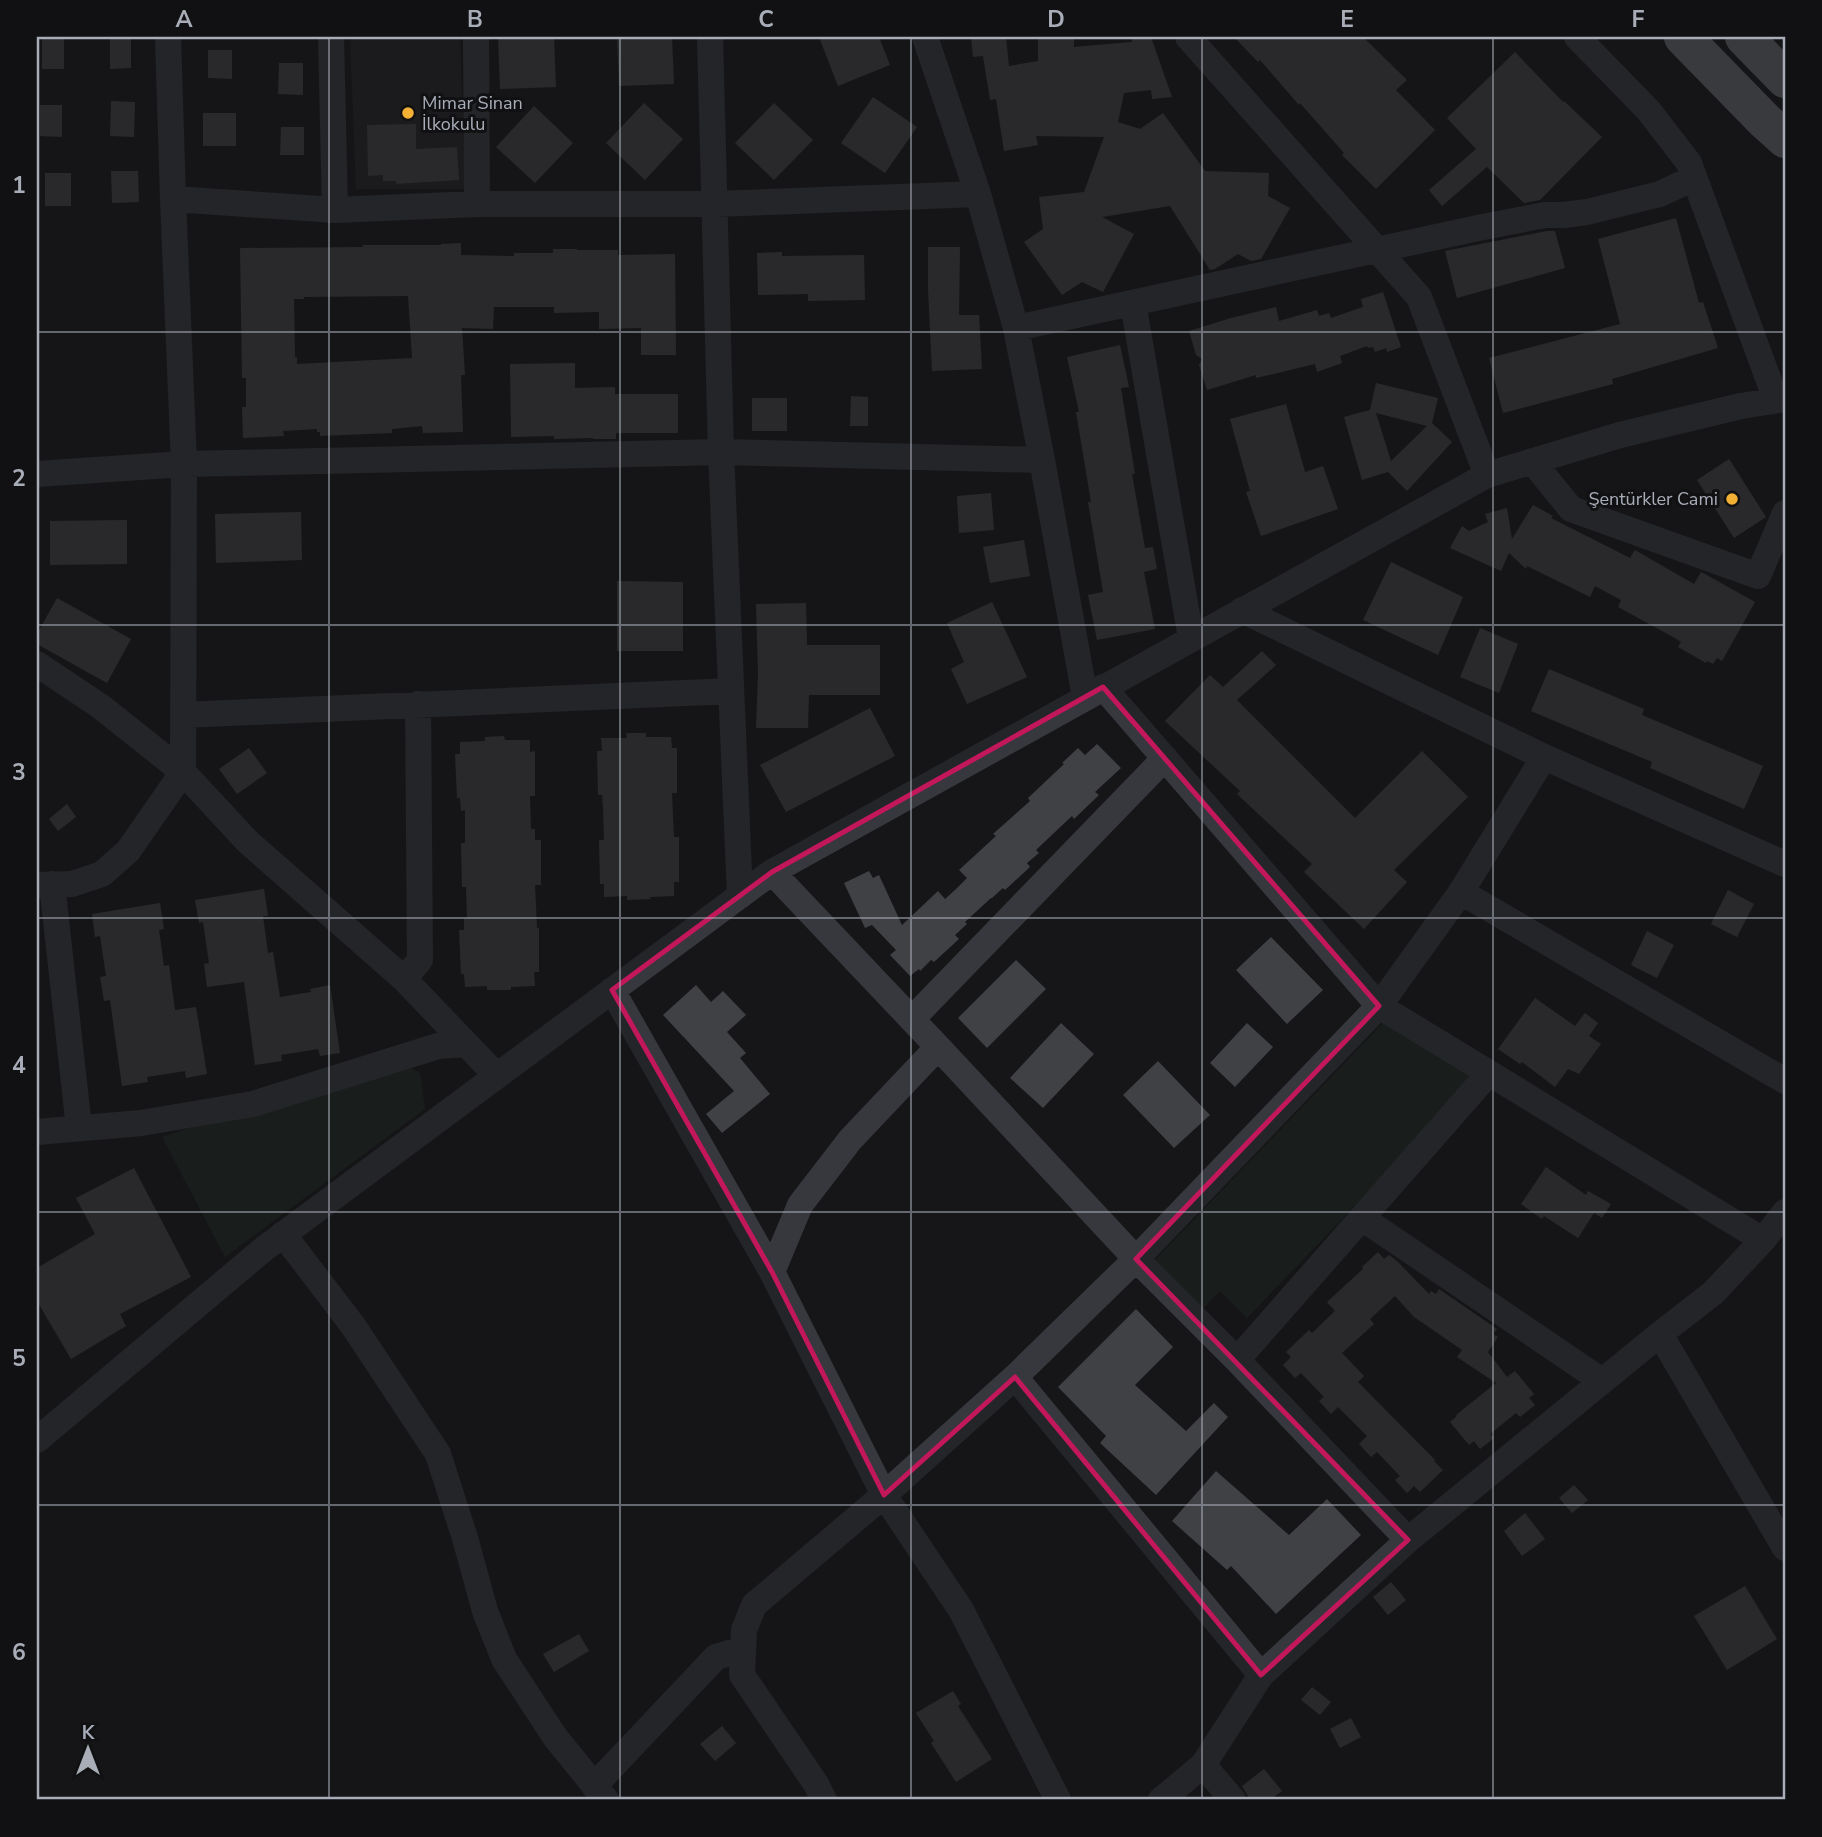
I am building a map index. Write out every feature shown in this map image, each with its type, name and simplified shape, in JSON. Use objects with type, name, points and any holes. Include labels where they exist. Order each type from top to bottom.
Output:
[{"type":"highway","points":[[1683,37],[1785,139]]},
{"type":"highway","points":[[1744,37],[1785,79]]},
{"type":"street","points":[[79,1128],[44,884],[72,884],[102,874],[128,851],[183,772],[184,464],[168,37]]},
{"type":"street","points":[[331,37],[335,210]]},
{"type":"street","points":[[476,37],[477,204]]},
{"type":"street","points":[[709,37],[721,452],[740,896]]},
{"type":"street","points":[[925,37],[978,194],[1016,328],[1042,460],[1094,692],[1166,758],[1379,1006],[1763,1240]]},
{"type":"street","points":[[1188,37],[1419,297],[1487,475]]},
{"type":"street","points":[[37,1440],[283,1234],[772,872],[1487,475],[1620,435],[1780,399],[1689,163],[1650,111],[1577,37]]},
{"type":"street","points":[[1016,328],[1545,215],[1587,212],[1660,194],[1694,178]]},
{"type":"street","points":[[173,199],[335,210],[477,204],[715,204],[978,194]]},
{"type":"street","points":[[1133,303],[1191,638]]},
{"type":"street","points":[[37,474],[184,464],[721,452],[1042,460]]},
{"type":"street","points":[[1532,461],[1571,509],[1758,576],[1785,513]]},
{"type":"street","points":[[1242,610],[1544,757],[1785,864]]},
{"type":"street","points":[[37,664],[100,706],[183,772],[247,841],[404,979],[497,1076]]},
{"type":"street","points":[[183,715],[732,691]]},
{"type":"street","points":[[404,979],[420,960],[418,704]]},
{"type":"street","points":[[824,1800],[742,1675],[744,1629],[754,1605],[884,1495],[1015,1377],[1136,1259],[1379,1006],[1461,892],[1544,757]]},
{"type":"street","points":[[912,1019],[1166,758]]},
{"type":"street","points":[[772,872],[1136,1259],[1237,1360],[1408,1540]]},
{"type":"street","points":[[1461,892],[1785,1081]]},
{"type":"street","points":[[612,990],[772,1272],[884,1495],[961,1610],[1058,1800]]},
{"type":"street","points":[[37,1132],[141,1123],[253,1104],[438,1046],[467,1044]]},
{"type":"street","points":[[772,1272],[800,1205],[850,1140],[938,1046]]},
{"type":"street","points":[[1237,1360],[1489,1073]]},
{"type":"street","points":[[1161,1800],[1203,1765],[1261,1675],[1408,1540],[1713,1293],[1763,1240],[1785,1212]]},
{"type":"street","points":[[1362,1218],[1602,1381]]},
{"type":"street","points":[[283,1234],[354,1327],[438,1454],[485,1611],[504,1659],[555,1737],[600,1793],[716,1657],[743,1649]]},
{"type":"street","points":[[1660,1334],[1785,1548]]},
{"type":"street","points":[[1015,1377],[1261,1675]]},
{"type":"street","points":[[1203,1765],[1233,1800]]},
{"type":"highlighted area","points":[[1103,687],[1379,1006],[1136,1259],[1408,1540],[1261,1675],[1015,1377],[884,1495],[772,1272],[612,990],[772,872]]},
{"type":"shaded area","name":"Mimar Sinan İlkokulu","points":[[350,37],[460,37],[465,189],[356,189]]},
{"type":"shaded area","points":[[1383,1023],[1477,1079],[1247,1318],[1220,1291],[1202,1310],[1153,1262]]},
{"type":"shaded area","points":[[397,1061],[420,1073],[425,1109],[225,1257],[162,1137]]},
{"type":"building","points":[[42,37],[64,37],[64,69],[42,69]]},
{"type":"building","points":[[110,37],[131,37],[131,68],[110,69]]},
{"type":"building","points":[[498,37],[554,37],[556,87],[500,89]]},
{"type":"building","points":[[617,37],[672,37],[674,84],[619,86]]},
{"type":"building","points":[[819,37],[879,37],[890,65],[838,86]]},
{"type":"building","points":[[971,37],[1006,37],[1009,66],[1038,61],[1038,37],[1074,37],[1074,47],[1132,42],[1131,37],[1151,37],[1172,97],[1152,99],[1151,90],[1124,93],[1118,122],[1140,129],[1163,113],[1205,171],[1269,173],[1268,196],[1290,208],[1261,259],[1251,261],[1238,254],[1210,270],[1170,206],[1102,217],[1134,234],[1103,292],[1082,282],[1062,295],[1024,242],[1043,229],[1039,197],[1084,192],[1104,137],[1036,136],[1038,145],[1004,151],[996,99],[990,100],[983,56],[973,57]]},
{"type":"building","points":[[1234,37],[1363,37],[1407,80],[1396,90],[1435,130],[1376,189],[1342,155],[1344,153],[1260,60],[1258,62]]},
{"type":"building","points":[[208,50],[232,50],[232,79],[208,78]]},
{"type":"building","points":[[1515,52],[1563,102],[1602,137],[1540,200],[1524,203],[1487,167],[1442,206],[1429,190],[1476,149],[1447,118]]},
{"type":"building","points":[[279,63],[303,63],[303,95],[278,94]]},
{"type":"building","points":[[873,97],[917,127],[885,173],[841,143]]},
{"type":"building","points":[[111,101],[135,102],[134,137],[110,136]]},
{"type":"building","points":[[644,103],[683,139],[645,180],[606,143]]},
{"type":"building","points":[[774,103],[813,140],[774,180],[735,143]]},
{"type":"building","points":[[40,105],[62,105],[62,137],[40,136]]},
{"type":"building","points":[[534,106],[573,143],[535,183],[496,147]]},
{"type":"building","points":[[203,113],[236,113],[236,146],[203,146]]},
{"type":"building","points":[[416,124],[416,149],[457,147],[459,180],[396,184],[396,181],[383,181],[383,175],[368,176],[367,125]]},
{"type":"building","points":[[281,127],[304,127],[304,155],[280,155]]},
{"type":"building","points":[[111,171],[138,171],[139,202],[112,203]]},
{"type":"building","points":[[45,173],[71,173],[71,206],[45,206]]},
{"type":"building","points":[[1676,218],[1699,303],[1703,302],[1718,348],[1612,379],[1613,384],[1503,413],[1489,358],[1620,324],[1598,239]]},
{"type":"building","points":[[1555,231],[1565,268],[1457,298],[1445,251]]},
{"type":"building","points":[[461,243],[461,255],[514,256],[514,253],[553,253],[553,249],[618,250],[618,255],[675,254],[676,355],[641,355],[641,328],[599,329],[599,312],[554,313],[554,307],[494,307],[493,329],[462,328],[465,375],[461,375],[463,432],[423,433],[422,426],[392,429],[392,433],[320,436],[317,429],[283,431],[284,436],[243,438],[242,407],[246,407],[246,378],[242,378],[240,248]],"holes":[[[408,296],[412,358],[297,364],[294,299]]]},
{"type":"building","points":[[928,247],[960,247],[959,315],[979,315],[982,369],[932,371]]},
{"type":"building","points":[[782,252],[782,256],[864,255],[865,300],[808,301],[808,294],[758,295],[757,253]]},
{"type":"building","points":[[1383,292],[1401,347],[1387,352],[1386,348],[1375,352],[1373,347],[1367,346],[1340,356],[1342,363],[1317,372],[1315,364],[1256,378],[1256,375],[1207,390],[1199,365],[1202,359],[1196,355],[1189,331],[1276,307],[1279,321],[1317,310],[1319,316],[1329,313],[1331,318],[1363,307],[1361,299]]},
{"type":"building","points":[[1120,345],[1129,387],[1121,388],[1135,474],[1132,474],[1145,548],[1153,547],[1157,569],[1144,572],[1155,629],[1097,640],[1088,595],[1103,592],[1076,412],[1079,412],[1067,357]]},
{"type":"building","points":[[575,363],[575,388],[615,387],[615,394],[678,394],[678,433],[616,433],[616,439],[511,437],[510,364]]},
{"type":"building","points":[[1376,383],[1438,398],[1432,423],[1452,442],[1407,491],[1388,472],[1362,480],[1344,417],[1370,410]],"holes":[[[1376,413],[1427,426],[1391,461]]]},
{"type":"building","points":[[851,396],[868,397],[868,426],[850,426]]},
{"type":"building","points":[[752,398],[787,398],[787,431],[752,431]]},
{"type":"building","points":[[1286,404],[1305,472],[1323,466],[1338,509],[1261,536],[1246,492],[1250,491],[1230,419]]},
{"type":"building","name":"Şentürkler Cami","points":[[1729,459],[1766,517],[1734,538],[1697,480]]},
{"type":"building","points":[[991,493],[994,530],[959,533],[957,496]]},
{"type":"building","points":[[1533,505],[1553,516],[1551,518],[1630,558],[1635,550],[1694,584],[1701,572],[1755,602],[1722,661],[1717,658],[1713,664],[1707,661],[1706,663],[1678,647],[1681,642],[1618,607],[1621,600],[1595,586],[1590,597],[1527,566],[1526,569],[1509,553],[1501,571],[1450,548],[1462,526],[1469,531],[1488,522],[1485,514],[1507,508],[1512,539]]},
{"type":"building","points":[[301,512],[302,560],[216,563],[215,514]]},
{"type":"building","points":[[127,520],[127,564],[50,565],[50,521]]},
{"type":"building","points":[[1024,540],[1030,576],[990,583],[983,547]]},
{"type":"building","points":[[1391,562],[1463,597],[1438,655],[1363,620]]},
{"type":"building","points":[[617,581],[683,582],[683,651],[617,651]]},
{"type":"building","points":[[57,598],[131,639],[107,683],[37,644],[37,634]]},
{"type":"building","points":[[992,602],[1027,677],[967,704],[951,669],[964,662],[947,623]]},
{"type":"building","points":[[806,603],[807,645],[880,645],[880,695],[809,695],[808,728],[756,728],[756,604]]},
{"type":"building","points":[[1480,628],[1518,644],[1499,693],[1460,677]]},
{"type":"building","points":[[1262,651],[1276,665],[1237,700],[1355,818],[1422,751],[1468,797],[1394,870],[1407,882],[1364,929],[1304,872],[1312,864],[1237,794],[1240,791],[1165,721],[1210,675],[1223,687]]},
{"type":"building","points":[[1549,669],[1644,709],[1642,715],[1763,766],[1744,809],[1650,768],[1652,762],[1531,711]]},
{"type":"building","points":[[870,708],[895,756],[786,812],[760,765]]},
{"type":"building","points":[[626,733],[646,733],[646,737],[671,737],[672,748],[677,748],[677,793],[672,793],[674,837],[679,837],[679,882],[674,882],[674,896],[627,900],[627,896],[604,897],[604,884],[600,884],[599,840],[604,840],[602,795],[598,795],[597,751],[602,751],[601,738],[627,738]]},
{"type":"building","points":[[504,736],[505,740],[530,740],[530,752],[535,751],[535,796],[530,796],[531,829],[535,829],[535,840],[541,840],[541,885],[535,885],[539,972],[534,972],[535,986],[487,990],[487,986],[465,987],[464,974],[461,974],[459,930],[464,930],[464,918],[467,918],[466,887],[462,887],[461,843],[465,843],[465,810],[461,811],[460,798],[457,798],[455,754],[460,754],[460,742],[485,741],[485,737]]},
{"type":"building","points":[[1097,744],[1121,768],[1095,792],[1099,795],[1036,850],[1039,853],[1027,863],[1030,867],[965,922],[967,924],[955,935],[959,939],[934,962],[931,960],[910,976],[890,955],[896,950],[872,925],[865,928],[844,883],[869,871],[873,878],[879,875],[902,925],[938,891],[945,899],[956,889],[967,878],[959,870],[996,836],[993,834],[1030,801],[1028,798],[1064,764],[1062,763],[1078,748],[1085,755]]},
{"type":"building","points":[[249,748],[267,773],[237,794],[219,769]]},
{"type":"building","points":[[67,804],[76,817],[58,831],[49,819]]},
{"type":"building","points":[[264,889],[268,916],[263,916],[268,953],[273,952],[280,997],[311,992],[310,989],[330,985],[340,1053],[320,1056],[318,1049],[281,1055],[282,1061],[255,1065],[244,982],[207,987],[204,964],[209,963],[203,922],[199,923],[195,900]]},
{"type":"building","points":[[1728,890],[1754,904],[1737,937],[1711,924]]},
{"type":"building","points":[[160,903],[164,929],[159,930],[164,966],[169,965],[175,1010],[196,1007],[207,1074],[186,1078],[185,1071],[147,1077],[148,1082],[122,1086],[110,1000],[104,1001],[100,977],[106,976],[100,936],[95,937],[92,914]]},
{"type":"building","points":[[1647,931],[1674,945],[1657,978],[1631,965]]},
{"type":"building","points":[[1271,937],[1323,990],[1287,1024],[1236,970]]},
{"type":"building","points":[[1016,960],[1046,989],[987,1048],[958,1018]]},
{"type":"building","points":[[696,985],[711,1002],[723,991],[746,1015],[727,1032],[746,1053],[740,1058],[770,1094],[722,1133],[706,1114],[734,1091],[663,1015]]},
{"type":"building","points":[[1535,998],[1575,1026],[1585,1013],[1598,1023],[1589,1036],[1601,1044],[1579,1074],[1568,1069],[1555,1087],[1522,1062],[1520,1064],[1498,1049]]},
{"type":"building","points":[[1061,1023],[1094,1054],[1043,1108],[1010,1078]]},
{"type":"building","points":[[1247,1023],[1273,1047],[1235,1087],[1210,1063]]},
{"type":"building","points":[[1158,1061],[1210,1115],[1174,1148],[1123,1095]]},
{"type":"building","points":[[1546,1167],[1586,1195],[1588,1191],[1611,1204],[1602,1218],[1594,1213],[1578,1238],[1544,1216],[1542,1219],[1521,1204]]},
{"type":"building","points":[[134,1168],[191,1277],[120,1314],[126,1326],[71,1359],[37,1301],[37,1268],[95,1234],[76,1198]]},
{"type":"building","points":[[1378,1252],[1384,1259],[1389,1255],[1397,1261],[1429,1294],[1431,1291],[1436,1294],[1439,1289],[1497,1329],[1493,1334],[1498,1337],[1488,1352],[1507,1377],[1515,1371],[1534,1394],[1529,1398],[1535,1405],[1520,1417],[1516,1413],[1490,1434],[1494,1438],[1480,1449],[1474,1441],[1469,1445],[1450,1422],[1496,1383],[1457,1357],[1462,1350],[1414,1317],[1395,1296],[1370,1319],[1374,1324],[1342,1353],[1364,1376],[1358,1382],[1443,1470],[1420,1492],[1414,1486],[1407,1493],[1395,1480],[1400,1476],[1377,1452],[1371,1457],[1359,1444],[1367,1436],[1338,1407],[1331,1414],[1319,1401],[1324,1397],[1301,1373],[1295,1378],[1283,1365],[1291,1357],[1286,1352],[1309,1330],[1312,1333],[1335,1311],[1327,1302]]},
{"type":"building","points":[[1136,1309],[1173,1347],[1135,1385],[1186,1431],[1214,1403],[1228,1417],[1156,1495],[1100,1443],[1106,1436],[1058,1387]]},
{"type":"building","points":[[1216,1471],[1289,1535],[1327,1499],[1361,1535],[1276,1614],[1231,1566],[1227,1570],[1172,1521]]},
{"type":"building","points":[[1574,1485],[1588,1500],[1572,1513],[1559,1498]]},
{"type":"building","points":[[1525,1513],[1545,1539],[1522,1556],[1504,1531]]},
{"type":"building","points":[[1391,1582],[1406,1600],[1388,1615],[1373,1597]]},
{"type":"building","points":[[1745,1586],[1777,1639],[1727,1670],[1694,1616]]},
{"type":"building","points":[[579,1634],[589,1651],[554,1672],[543,1654]]},
{"type":"building","points":[[1312,1687],[1331,1702],[1320,1715],[1301,1700]]},
{"type":"building","points":[[953,1691],[961,1704],[958,1706],[992,1759],[956,1782],[916,1713]]},
{"type":"building","points":[[1351,1718],[1361,1737],[1340,1748],[1330,1729]]},
{"type":"building","points":[[722,1726],[736,1743],[715,1761],[700,1744]]},
{"type":"building","points":[[1264,1769],[1282,1791],[1270,1800],[1248,1800],[1242,1786]]},
{"type":"place","name":"Mimar Sinan İlkokulu","points":[[408,113]]},
{"type":"place","name":"Şentürkler Cami","points":[[1732,499]]}]
